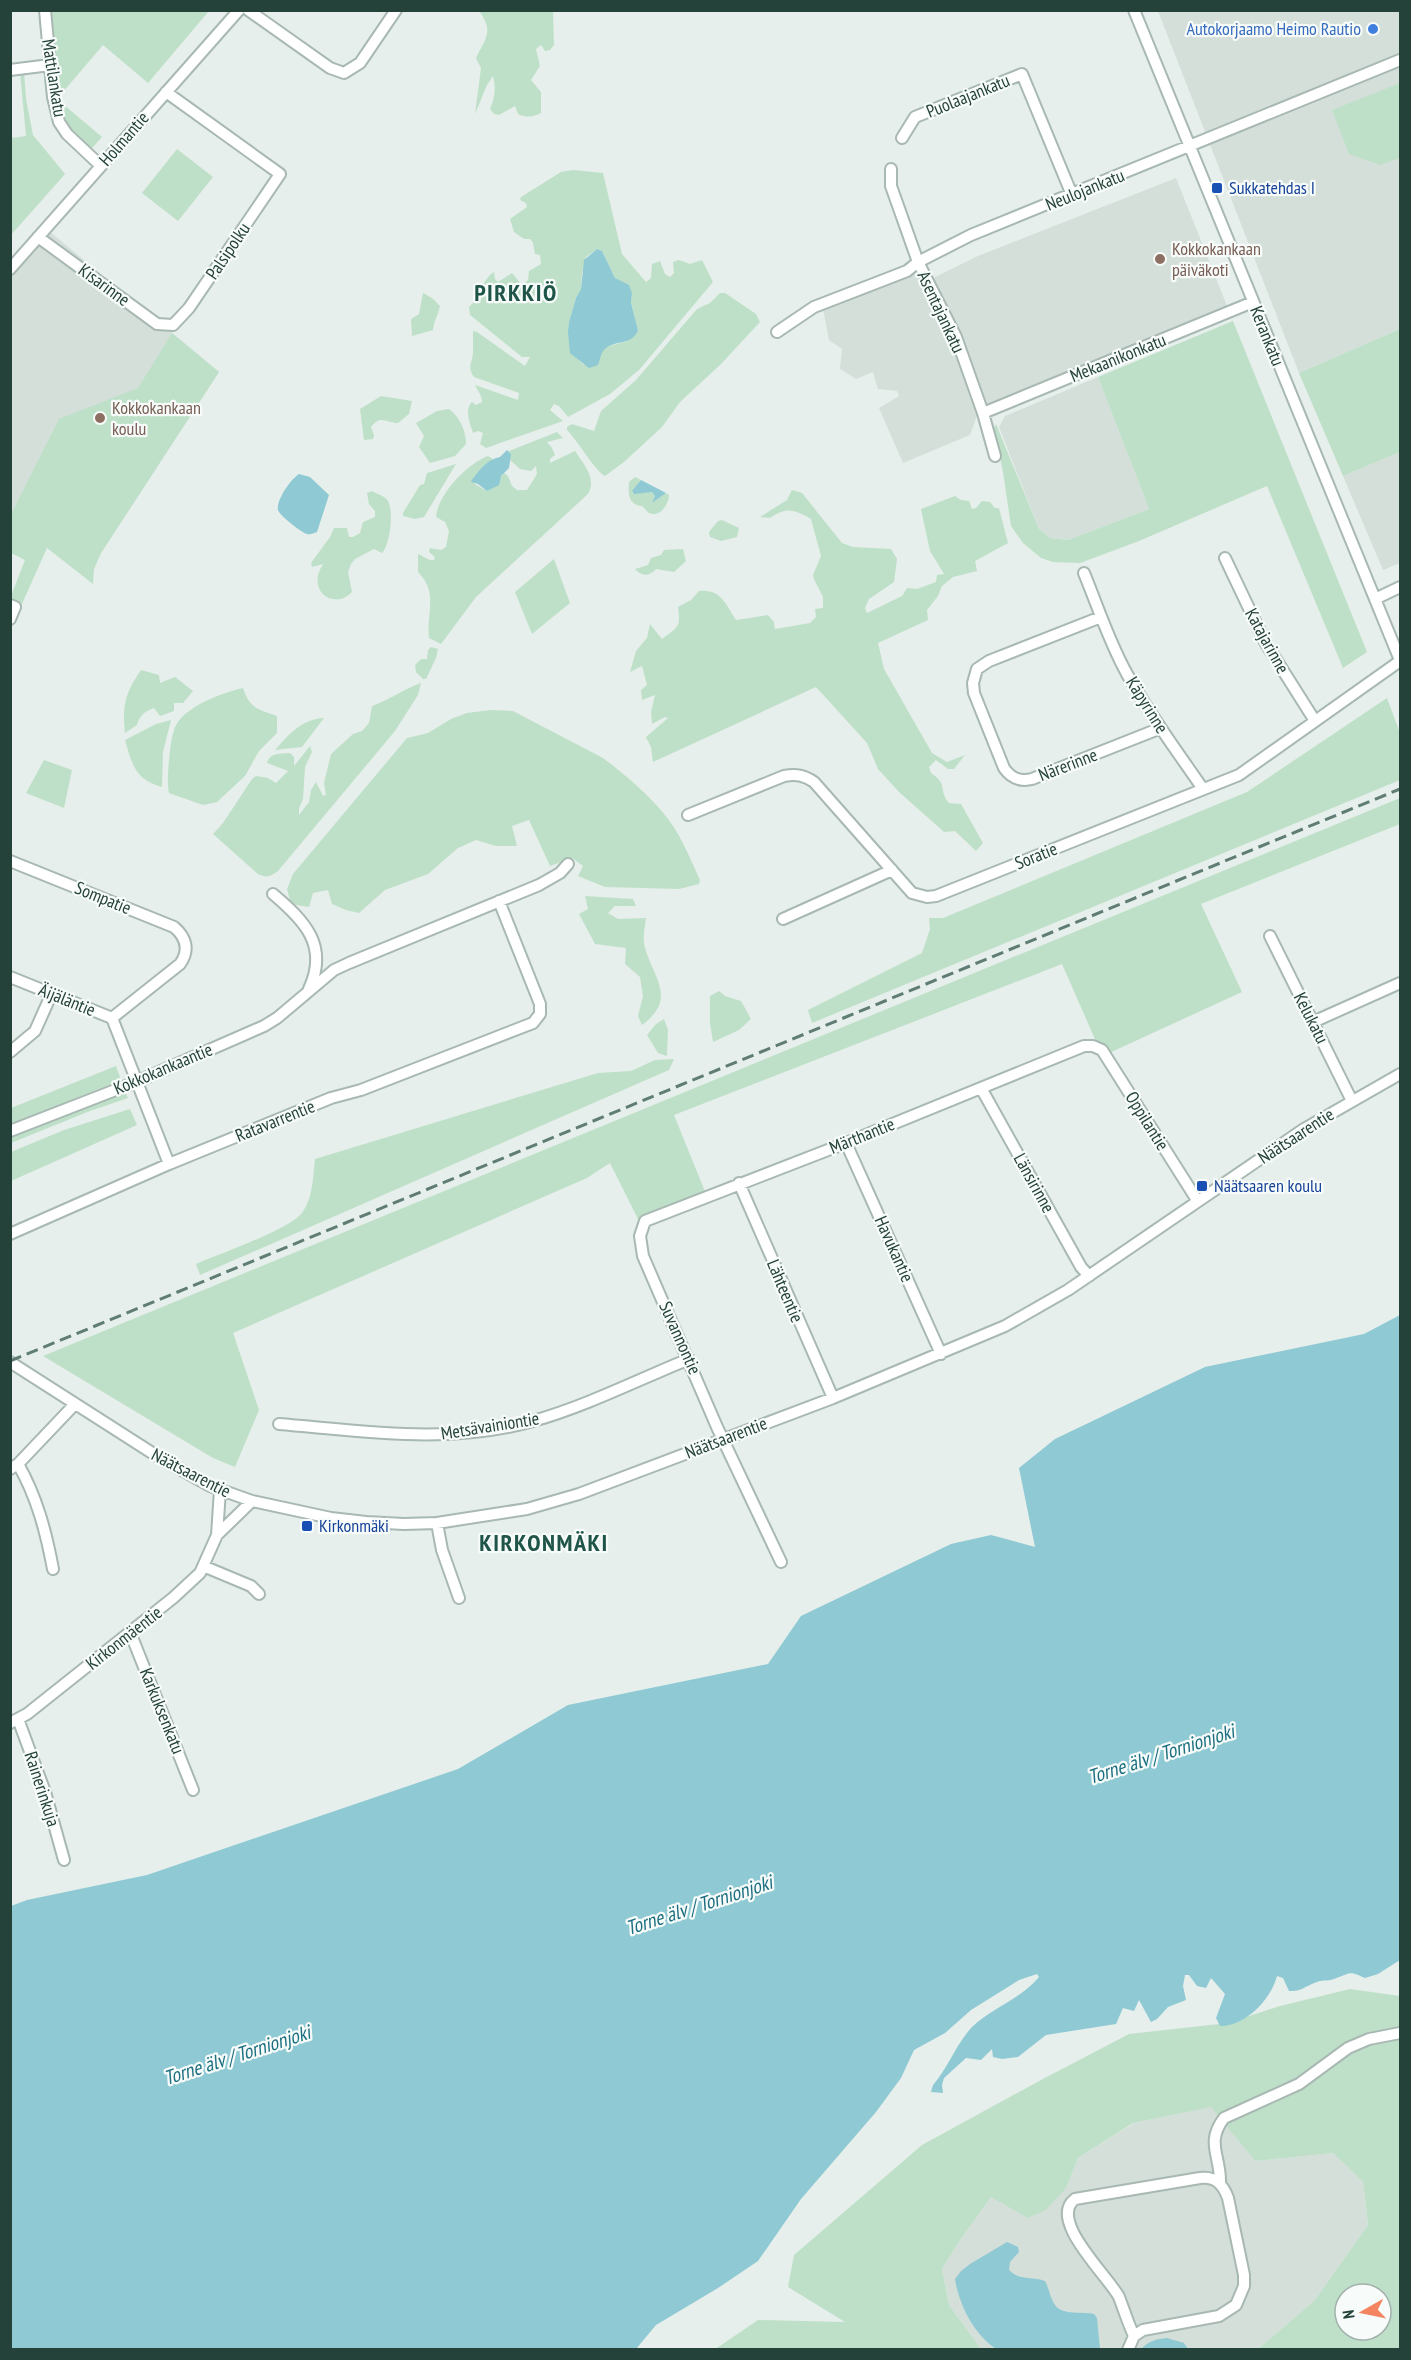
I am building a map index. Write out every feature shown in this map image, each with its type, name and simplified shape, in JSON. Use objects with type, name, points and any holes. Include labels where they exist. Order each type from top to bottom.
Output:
[{"type":"street","name":"Mattilankatu","points":[[45,10],[59,122],[67,134],[101,166]]},
{"type":"street","name":"Holmantie","points":[[10,269],[239,10]]},
{"type":"street","points":[[248,10],[330,68],[344,73],[360,63],[396,10]]},
{"type":"street","name":"Kerankatu","points":[[1134,10],[1401,661]]},
{"type":"street","name":"Neulojankatu","points":[[777,332],[814,307],[907,271],[918,262],[971,235],[1401,60]]},
{"type":"street","points":[[10,70],[50,64]]},
{"type":"street","name":"Puolaajankatu","points":[[902,138],[915,117],[1022,74],[1072,195]]},
{"type":"street","name":"Palsipolku","points":[[166,92],[280,174],[189,308],[173,325]]},
{"type":"street","name":"Asentajankatu","points":[[891,169],[891,186],[918,262],[956,337],[983,413],[995,456]]},
{"type":"street","name":"Kisarinne","points":[[38,237],[157,324],[173,325]]},
{"type":"street","name":"Mekaanikonkatu","points":[[983,413],[1253,302]]},
{"type":"street","name":"Katajarinne","points":[[1225,558],[1264,642],[1315,721]]},
{"type":"street","name":"Käpyrinne","points":[[1084,573],[1126,673],[1203,789]]},
{"type":"street","points":[[1375,599],[1401,587]]},
{"type":"street","points":[[10,619],[13,606]]},
{"type":"street","name":"Närerinne","points":[[1101,617],[989,661],[975,673],[974,693],[1004,768],[1008,774],[1018,780],[1032,779],[1161,728]]},
{"type":"street","name":"Soratie","points":[[688,815],[784,776],[796,774],[814,782],[912,893],[927,897],[936,896],[1239,775],[1401,661]]},
{"type":"street","name":"Sompatie","points":[[10,861],[174,927],[181,933],[186,946],[180,964],[112,1018]]},
{"type":"street","name":"Kokkokankaantie","points":[[10,1131],[136,1082],[264,1026],[277,1018],[334,970],[539,885],[560,873],[568,864]]},
{"type":"street","points":[[783,919],[892,870]]},
{"type":"street","points":[[273,894],[297,915],[313,939],[317,955],[316,970],[308,992]]},
{"type":"street","name":"Ratavarrentie","points":[[10,1234],[170,1164],[331,1098],[361,1090],[533,1023],[540,1014],[540,1004],[499,901]]},
{"type":"street","name":"Kelukatu","points":[[1270,936],[1352,1101]]},
{"type":"street","name":"Äijäläntie","points":[[10,977],[112,1018],[170,1164]]},
{"type":"street","points":[[1313,1022],[1401,983]]},
{"type":"street","points":[[10,1052],[35,1031],[52,993]]},
{"type":"street","name":"Märthantie","points":[[640,1236],[645,1221],[846,1143],[1084,1046],[1093,1046]]},
{"type":"street","name":"Oppilantie","points":[[1093,1046],[1102,1050],[1197,1200]]},
{"type":"street","name":"Näätsaarentie","points":[[10,1362],[160,1458],[220,1490],[252,1501],[331,1518],[366,1522],[437,1523],[527,1509],[579,1494],[832,1398],[941,1354],[1023,1317],[1089,1276],[1197,1200],[1304,1130],[1401,1074]]},
{"type":"street","name":"Länsirinne","points":[[981,1088],[1081,1267],[1089,1276]]},
{"type":"street","name":"Havukantie","points":[[846,1143],[941,1354]]},
{"type":"street","name":"Lähteentie","points":[[739,1183],[832,1398]]},
{"type":"street","name":"Suvannontie","points":[[640,1236],[643,1256],[723,1439],[781,1562]]},
{"type":"street","name":"Metsävainiontie","points":[[279,1424],[418,1436],[483,1431],[532,1422],[689,1359]]},
{"type":"street","points":[[53,1569],[38,1506],[29,1483],[14,1466],[75,1404]]},
{"type":"street","name":"Kirkonmäentie","points":[[14,1721],[173,1598],[200,1573],[217,1535],[220,1490]]},
{"type":"street","name":"Kirkonmäentie","points":[[217,1535],[252,1501]]},
{"type":"street","points":[[437,1523],[442,1550],[459,1598]]},
{"type":"street","points":[[203,1566],[251,1586],[259,1594]]},
{"type":"street","name":"Karkuksenkatu","points":[[130,1632],[193,1790]]},
{"type":"street","name":"Rainerinkuja","points":[[14,1721],[45,1792],[64,1860]]},
{"type":"street","points":[[1220,2183],[1214,2139],[1217,2128],[1224,2118],[1299,2084],[1348,2048],[1369,2039],[1401,2033]]},
{"type":"street","points":[[1128,2349],[1134,2336],[1147,2328],[1219,2316],[1236,2305],[1242,2296],[1244,2275],[1231,2209],[1225,2188],[1220,2183],[1207,2177],[1075,2199],[1069,2203],[1067,2210],[1072,2232],[1118,2296],[1134,2336]]},
{"type":"shaded area","points":[[1158,11],[1400,11],[1400,329],[1299,373]]},
{"type":"shaded area","points":[[1176,178],[1227,306],[979,410],[970,435],[903,463],[879,408],[899,396],[897,391],[878,389],[873,372],[856,379],[840,369],[842,349],[829,340],[823,309],[920,271],[925,282],[978,256]]},
{"type":"shaded area","name":"Kokkokankaan koulu","points":[[49,231],[219,372],[101,553],[11,519],[11,275]]},
{"type":"shaded area","points":[[1098,377],[1149,509],[1068,540],[1050,538],[1039,529],[999,427],[1005,416]]},
{"type":"shaded area","points":[[1400,452],[1400,563],[1383,570],[1343,476]]},
{"type":"shaded area","points":[[1211,2106],[1255,2161],[1333,2153],[1363,2182],[1368,2225],[1315,2300],[1258,2349],[981,2349],[949,2305],[942,2269],[991,2197],[1066,2188],[1078,2158],[1134,2123]]},
{"type":"green space","points":[[41,11],[209,11],[148,83],[103,45],[57,99],[102,137],[84,157],[59,127],[48,106],[44,80]]},
{"type":"green space","points":[[479,11],[553,11],[554,45],[550,50],[545,51],[541,45],[536,49],[540,66],[531,80],[541,92],[541,113],[524,116],[518,114],[515,106],[499,115],[494,114],[490,109],[494,93],[493,76],[475,114],[481,68],[476,58],[487,34],[484,18]]},
{"type":"green space","points":[[24,71],[26,99],[33,135],[65,174],[11,235],[11,138],[26,136],[20,72]]},
{"type":"green space","points":[[1400,83],[1400,158],[1380,165],[1349,154],[1332,110]]},
{"type":"green space","points":[[177,149],[213,177],[178,221],[142,193]]},
{"type":"green space","points":[[573,170],[603,173],[622,254],[646,282],[651,278],[652,264],[660,261],[665,274],[670,277],[674,273],[673,262],[679,260],[690,264],[702,260],[713,282],[639,370],[610,394],[568,417],[559,406],[554,404],[550,410],[563,421],[486,448],[480,444],[483,433],[478,431],[473,433],[468,417],[468,409],[472,402],[476,405],[482,402],[475,385],[518,400],[519,393],[474,377],[470,368],[473,331],[525,366],[530,357],[522,357],[470,315],[469,307],[494,272],[498,282],[512,273],[522,285],[528,280],[529,271],[541,264],[540,255],[535,254],[533,243],[530,239],[524,239],[514,232],[510,219],[527,207],[526,203],[520,200],[521,197],[561,172]],"holes":[[[597,249],[602,251],[615,278],[624,283],[632,293],[631,303],[638,330],[629,340],[606,347],[584,365],[575,356],[569,322],[581,289],[586,257]]]},
{"type":"green space","points":[[423,293],[440,306],[433,330],[412,336],[411,319],[419,314]]},
{"type":"green space","points":[[720,293],[725,293],[756,314],[760,322],[721,364],[680,402],[662,427],[605,476],[591,462],[567,427],[572,424],[594,431],[601,411],[636,380],[697,309],[710,303]]},
{"type":"green space","points":[[1233,321],[1367,652],[1343,668],[1267,486],[1139,541],[1080,563],[1053,562],[1041,558],[1023,543],[1011,526],[994,428],[996,424],[1039,529],[1050,538],[1068,540],[1149,509],[1098,377]]},
{"type":"green space","points":[[1400,329],[1400,452],[1343,476],[1299,373]]},
{"type":"green space","points":[[172,333],[219,372],[101,553],[94,569],[93,584],[47,548],[21,606],[11,602],[11,596],[25,560],[11,553],[10,516],[59,419],[138,388]]},
{"type":"green space","points":[[381,396],[412,401],[409,414],[398,423],[378,421],[371,427],[373,439],[364,440],[360,409]]},
{"type":"green space","points":[[449,409],[462,425],[466,444],[455,456],[430,463],[419,447],[424,436],[416,423],[437,411]]},
{"type":"green space","points":[[557,432],[563,438],[547,442],[555,455],[550,459],[550,463],[575,451],[590,477],[588,494],[476,597],[441,644],[429,638],[430,596],[418,572],[418,554],[434,560],[435,557],[429,552],[430,548],[441,550],[446,547],[449,531],[445,522],[436,517],[442,499],[463,473],[488,456],[493,459],[474,477],[475,484],[487,491],[504,473],[517,490],[527,490],[537,474],[536,466],[531,471],[520,469],[510,460],[509,451]]},
{"type":"green space","points":[[456,464],[424,517],[415,519],[403,516],[420,485],[424,484],[427,473]]},
{"type":"green space","points":[[635,477],[641,480],[632,493],[652,492],[655,496],[652,503],[666,493],[669,495],[666,506],[657,514],[649,513],[642,506],[631,501],[629,482]]},
{"type":"green space","points":[[792,490],[802,493],[842,543],[853,547],[891,549],[897,559],[894,582],[869,599],[865,608],[867,613],[902,596],[907,588],[917,589],[936,582],[937,575],[944,574],[930,551],[921,509],[955,496],[969,501],[972,509],[982,501],[990,502],[995,508],[999,508],[1008,543],[975,561],[977,571],[953,577],[942,586],[938,596],[927,610],[928,620],[878,643],[884,669],[932,753],[947,762],[965,755],[954,769],[948,769],[936,760],[929,767],[931,773],[940,781],[946,799],[949,803],[961,804],[983,843],[976,851],[955,831],[944,832],[899,792],[878,769],[867,743],[816,687],[653,762],[651,747],[646,737],[668,718],[665,717],[652,724],[651,712],[655,695],[642,700],[641,690],[647,685],[642,666],[630,672],[636,651],[647,638],[650,624],[662,639],[677,626],[678,607],[691,600],[699,591],[712,592],[722,598],[736,620],[768,615],[774,622],[775,629],[810,623],[816,617],[815,609],[823,608],[823,597],[813,575],[821,556],[811,519],[790,511],[781,512],[770,518],[760,517],[787,500]]},
{"type":"green space","points":[[372,491],[385,498],[390,506],[391,520],[385,549],[382,553],[374,549],[355,559],[348,572],[352,592],[345,597],[331,599],[320,590],[318,583],[318,574],[323,564],[312,567],[311,563],[334,528],[347,528],[349,537],[353,537],[360,533],[363,522],[375,517],[375,511],[369,504],[367,493]]},
{"type":"green space","points":[[722,520],[739,528],[737,537],[721,541],[710,537],[709,532],[718,521]]},
{"type":"green space","points":[[683,549],[686,561],[674,572],[656,569],[646,575],[635,569],[648,565],[651,558],[661,555],[664,550]]},
{"type":"green space","points":[[554,559],[570,603],[532,634],[515,592]]},
{"type":"green space","points":[[431,647],[438,649],[436,658],[426,679],[423,679],[416,672],[415,665],[421,659],[427,659],[428,650]]},
{"type":"green space","points":[[141,670],[159,675],[160,683],[175,677],[193,691],[183,703],[174,703],[174,711],[160,716],[154,708],[145,712],[137,725],[125,733],[126,700]]},
{"type":"green space","points":[[421,683],[418,695],[395,731],[273,875],[258,874],[213,834],[252,779],[256,776],[268,778],[276,783],[288,771],[267,763],[268,759],[276,754],[290,753],[294,757],[294,766],[310,746],[312,752],[305,767],[303,799],[299,815],[309,802],[311,790],[316,782],[323,796],[326,795],[324,783],[331,754],[369,723],[372,706]]},
{"type":"green space","points":[[243,688],[252,704],[260,710],[277,716],[277,733],[259,751],[245,776],[217,802],[203,805],[169,793],[171,744],[175,727],[195,707],[225,693]]},
{"type":"green space","points":[[1387,698],[1400,733],[1400,780],[812,1023],[808,1010],[922,953],[930,929],[929,918],[943,918],[1247,792]]},
{"type":"green space","points":[[491,710],[513,711],[603,758],[622,773],[642,790],[669,819],[700,880],[699,884],[679,889],[605,887],[578,876],[583,866],[572,858],[550,866],[529,820],[512,826],[517,846],[496,846],[476,840],[458,848],[428,874],[385,890],[359,913],[332,904],[328,890],[313,893],[309,907],[291,904],[287,889],[293,874],[407,738],[428,733],[451,719],[467,713]]},
{"type":"green space","points":[[324,718],[302,747],[275,750],[303,724]]},
{"type":"green space","points":[[171,720],[163,752],[162,787],[146,780],[136,770],[125,740],[156,724]]},
{"type":"green space","points":[[44,760],[72,770],[64,808],[26,793]]},
{"type":"green space","points":[[1400,798],[1400,824],[1201,904],[1242,992],[1107,1054],[1098,1046],[1062,964],[674,1115],[706,1194],[639,1221],[610,1163],[587,1178],[233,1333],[259,1410],[235,1467],[213,1458],[43,1356]]},
{"type":"green space","points":[[585,896],[633,899],[636,906],[615,906],[608,913],[618,919],[646,918],[644,943],[660,985],[661,995],[659,1005],[653,1015],[642,1025],[638,1016],[643,996],[640,977],[625,964],[626,948],[595,944],[579,914],[588,909]]},
{"type":"green space","points":[[719,991],[725,996],[741,1001],[751,1019],[739,1030],[713,1042],[710,996]]},
{"type":"green space","points":[[664,1019],[668,1030],[667,1056],[658,1053],[647,1035],[656,1024]]},
{"type":"green space","points":[[674,1059],[669,1070],[200,1275],[196,1264],[283,1227],[302,1213],[310,1194],[315,1159],[598,1073],[631,1071],[655,1060]]},
{"type":"green space","points":[[116,1066],[121,1080],[11,1124],[11,1108]]},
{"type":"green space","points":[[124,1089],[128,1098],[11,1143],[11,1135]]},
{"type":"green space","points":[[130,1109],[137,1125],[11,1181],[11,1152],[64,1130]]},
{"type":"green space","points":[[1350,1989],[1400,1996],[1400,2349],[1258,2349],[1315,2300],[1368,2225],[1363,2182],[1333,2153],[1255,2161],[1211,2107],[1133,2123],[1078,2158],[1066,2188],[1046,2210],[1028,2218],[991,2197],[942,2269],[949,2305],[981,2349],[714,2350],[758,2320],[845,2322],[788,2287],[794,2255],[922,2145],[1129,2034],[1228,2023],[1280,2006]]},
{"type":"water","points":[[597,249],[602,251],[615,278],[629,285],[638,330],[632,338],[604,349],[598,365],[589,368],[570,353],[568,333],[576,298],[581,289],[584,260]]},
{"type":"water","points":[[507,450],[511,454],[509,468],[501,476],[499,485],[487,491],[471,481],[487,463],[500,457]]},
{"type":"water","points":[[299,474],[310,477],[329,495],[317,532],[311,534],[304,533],[282,516],[278,510],[279,501],[285,490]]},
{"type":"water","points":[[641,480],[666,493],[652,503],[655,496],[652,492],[634,494],[632,491]]},
{"type":"water","name":"Torne älv / Tornionjoki","points":[[1400,1315],[1400,1960],[1378,1974],[1365,1978],[1350,1973],[1332,1980],[1316,1982],[1294,1991],[1289,1991],[1283,1978],[1277,1976],[1269,1994],[1256,2010],[1230,2025],[1220,2026],[1216,2018],[1225,1994],[1211,1978],[1206,1988],[1197,1986],[1189,1975],[1185,1975],[1183,1986],[1186,2000],[1168,2007],[1151,2022],[1139,2000],[1134,2011],[1123,2008],[1116,2024],[1046,2035],[1018,2057],[1002,2059],[993,2057],[992,2049],[981,2060],[966,2058],[944,2078],[943,2093],[931,2092],[933,2085],[972,2027],[1024,1991],[1039,1977],[1037,1974],[1019,1980],[971,2010],[945,2033],[914,2050],[901,2078],[876,2112],[801,2199],[758,2261],[656,2325],[636,2349],[11,2349],[11,1906],[27,1900],[147,1875],[458,1769],[568,1705],[768,1664],[801,1616],[951,1544],[991,1535],[1035,1547],[1019,1468],[1055,1439],[1205,1367],[1364,1334]]},
{"type":"water","points":[[1007,2242],[1018,2247],[1019,2252],[1010,2262],[1009,2270],[1021,2277],[1045,2281],[1053,2302],[1063,2311],[1094,2314],[1097,2318],[1100,2349],[996,2349],[974,2327],[960,2299],[955,2279],[970,2264]]},
{"type":"water","points":[[1167,2338],[1184,2343],[1188,2349],[1141,2349],[1153,2341]]},
{"type":"railway","points":[[10,1361],[1400,789]]},
{"type":"place","name":"Autokorjaamo Heimo Rautio","points":[[1373,29]]},
{"type":"place","name":"Sukkatehdas I","points":[[1217,188]]},
{"type":"place","name":"Kokkokankaan päiväkoti","points":[[1160,259]]},
{"type":"place","name":"Kokkokankaan koulu","points":[[100,418]]},
{"type":"place","name":"Näätsaaren koulu","points":[[1202,1186]]},
{"type":"place","name":"Kirkonmäki","points":[[307,1526]]},
{"type":"district","name":"PIRKKIÖ","points":[[516,293]]},
{"type":"district","name":"KIRKONMÄKI","points":[[544,1543]]}]
